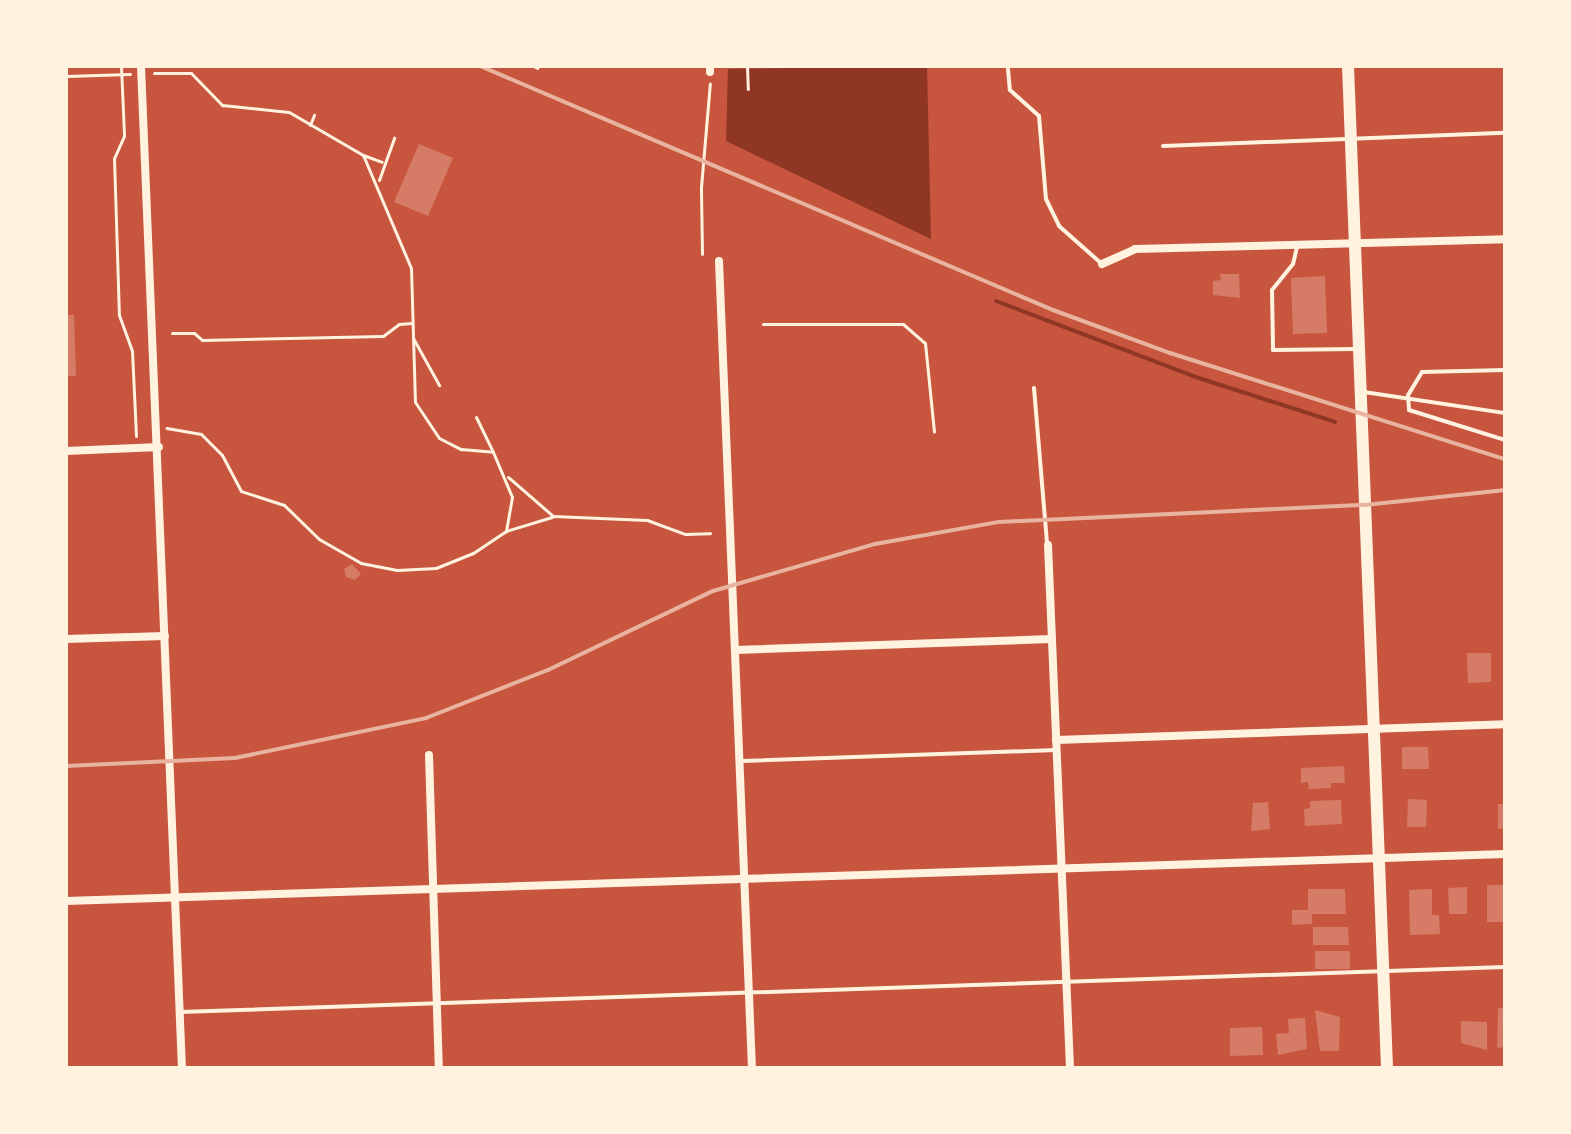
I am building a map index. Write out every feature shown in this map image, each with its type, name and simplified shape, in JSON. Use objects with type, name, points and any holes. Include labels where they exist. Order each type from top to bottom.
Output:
[{"type":"main road","points":[[1348,66],[1387,1068]]},
{"type":"street","points":[[141,66],[159,447],[182,1068]]},
{"type":"street","points":[[1102,264],[1135,249],[1505,239]]},
{"type":"street","points":[[719,261],[742,761],[752,1068]]},
{"type":"street","points":[[66,451],[159,447]]},
{"type":"street","points":[[1048,545],[1070,1068]]},
{"type":"street","points":[[66,639],[165,636]]},
{"type":"street","points":[[736,650],[1052,639]]},
{"type":"street","points":[[1056,740],[1505,724]]},
{"type":"street","points":[[429,755],[439,1068]]},
{"type":"street","points":[[66,901],[1505,854]]},
{"type":"lane","points":[[1008,69],[1010,90],[1039,116],[1046,199],[1059,226],[1102,264]]},
{"type":"lane","points":[[1163,146],[1505,133]]},
{"type":"lane","points":[[1297,245],[1293,264],[1272,290],[1273,350],[1359,349]]},
{"type":"lane","points":[[1505,370],[1422,372],[1408,395],[1409,410],[1505,440]]},
{"type":"lane","points":[[1034,388],[1048,545]]},
{"type":"lane","points":[[1361,392],[1408,395],[1505,413]]},
{"type":"lane","points":[[742,761],[1057,750]]},
{"type":"lane","points":[[180,1012],[748,991],[1067,985],[1505,967]]},
{"type":"path","points":[[121,66],[124,74],[124,136],[114,158],[119,315],[132,351],[136,436]]},
{"type":"path","points":[[747,66],[748,89]]},
{"type":"path","points":[[155,73],[191,73],[222,105],[283,110],[383,163]]},
{"type":"path","points":[[66,76],[124,74]]},
{"type":"path","points":[[702,254],[701,187],[710,83]]},
{"type":"path","points":[[310,125],[314,115]]},
{"type":"path","points":[[378,183],[394,138]]},
{"type":"path","points":[[363,155],[378,183],[411,268],[413,392],[424,422],[450,444],[493,452]]},
{"type":"path","points":[[172,333],[194,333],[202,340],[383,336],[399,324],[413,323]]},
{"type":"path","points":[[763,324],[903,324],[925,343],[934,432]]},
{"type":"path","points":[[413,338],[439,385]]},
{"type":"path","points":[[476,417],[507,476],[512,497],[506,531]]},
{"type":"path","points":[[170,428],[201,434],[222,455],[241,491],[284,505],[319,539],[356,563],[397,570],[436,568],[506,531],[553,516],[647,520],[685,534],[710,533]]},
{"type":"path","points":[[507,476],[553,516]]},
{"type":"shaded area","points":[[927,66],[931,239],[726,141],[728,69]]},
{"type":"building","points":[[419,144],[453,158],[428,216],[394,202]]},
{"type":"building","points":[[1220,274],[1239,274],[1240,298],[1213,295],[1213,281],[1221,280]]},
{"type":"building","points":[[1325,276],[1327,333],[1293,334],[1291,278]]},
{"type":"building","points":[[66,315],[74,315],[76,376],[66,376]]},
{"type":"building","points":[[352,564],[361,574],[355,580],[346,577],[344,569]]},
{"type":"building","points":[[1467,653],[1491,653],[1491,682],[1468,683]]},
{"type":"building","points":[[1402,747],[1428,747],[1429,769],[1402,769]]},
{"type":"building","points":[[1344,766],[1345,783],[1331,783],[1331,788],[1309,789],[1308,782],[1301,783],[1301,768]]},
{"type":"building","points":[[1408,799],[1427,800],[1426,827],[1407,827]]},
{"type":"building","points":[[1341,800],[1342,824],[1305,826],[1304,809],[1310,808],[1310,801]]},
{"type":"building","points":[[1268,802],[1270,829],[1251,831],[1253,803]]},
{"type":"building","points":[[1498,804],[1505,804],[1505,828],[1498,829]]},
{"type":"building","points":[[1487,885],[1505,885],[1505,922],[1487,922]]},
{"type":"building","points":[[1467,887],[1467,914],[1449,914],[1448,888]]},
{"type":"building","points":[[1308,889],[1345,889],[1346,914],[1312,914],[1312,924],[1292,925],[1292,910],[1308,910]]},
{"type":"building","points":[[1432,889],[1432,915],[1439,915],[1440,934],[1410,935],[1409,890]]},
{"type":"building","points":[[1313,927],[1348,927],[1349,945],[1313,945]]},
{"type":"building","points":[[1315,951],[1350,951],[1350,969],[1315,969]]},
{"type":"building","points":[[1498,1008],[1505,1008],[1505,1047],[1497,1048]]},
{"type":"building","points":[[1315,1010],[1340,1017],[1339,1051],[1320,1051]]},
{"type":"building","points":[[1305,1018],[1307,1049],[1278,1055],[1276,1034],[1289,1033],[1288,1019]]},
{"type":"building","points":[[1461,1021],[1487,1022],[1487,1050],[1461,1043]]},
{"type":"building","points":[[1262,1027],[1263,1055],[1230,1056],[1230,1028]]},
{"type":"waterway","points":[[996,301],[1199,378],[1335,422]]},
{"type":"railway","points":[[480,66],[1053,310],[1170,353],[1505,459]]},
{"type":"railway","points":[[66,766],[235,758],[426,718],[548,670],[713,591],[875,544],[999,522],[1365,505],[1505,490]]}]
